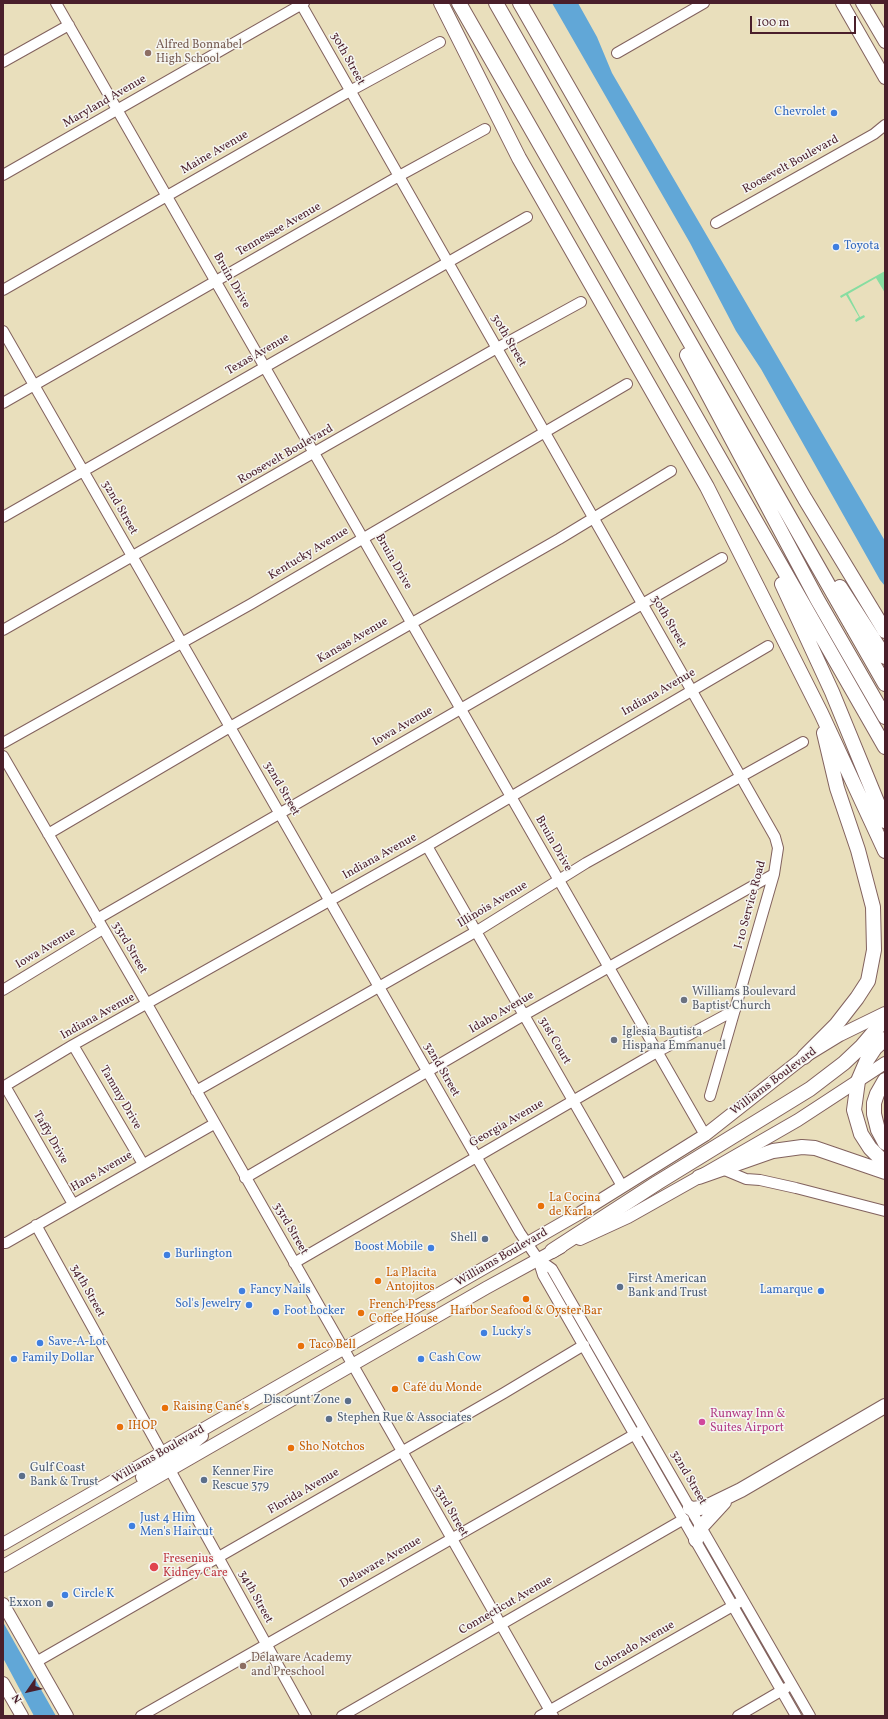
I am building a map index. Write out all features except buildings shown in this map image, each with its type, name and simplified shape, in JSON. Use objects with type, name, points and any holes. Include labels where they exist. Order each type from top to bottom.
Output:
[{"type":"highway","points":[[441,3],[519,158],[707,487],[821,713],[857,794],[885,851]]},
{"type":"highway","points":[[459,3],[885,747]]},
{"type":"highway","points":[[496,3],[885,684]]},
{"type":"highway","points":[[520,3],[805,499],[885,631]]},
{"type":"highway","points":[[552,102],[817,599],[885,717]]},
{"type":"highway","points":[[740,495],[832,692],[885,822]]},
{"type":"highway","points":[[785,508],[844,592],[885,657]]},
{"type":"highway","points":[[804,1058],[836,1026],[857,998],[868,981],[874,950],[873,907],[858,850],[837,788],[826,746],[821,713]]},
{"type":"highway","points":[[552,1251],[710,1150],[782,1107],[827,1076],[862,1046],[885,1019]]},
{"type":"highway","points":[[885,1040],[875,1048],[867,1060],[858,1081],[854,1110],[859,1128],[870,1148],[885,1163]]},
{"type":"highway","points":[[883,1082],[874,1103],[874,1114],[878,1130],[885,1143]]},
{"type":"highway","points":[[699,1177],[773,1150],[802,1147],[816,1148],[885,1172]]},
{"type":"highway","points":[[698,1534],[720,1504],[741,1490],[885,1406]]},
{"type":"highway","points":[[687,1514],[693,1509],[706,1507],[741,1490]]},
{"type":"main road","points":[[842,3],[885,78]]},
{"type":"main road","points":[[862,3],[885,42]]},
{"type":"main road","name":"Williams Boulevard","points":[[3,1544],[528,1244],[705,1135],[804,1058],[840,1035],[885,1013]]},
{"type":"main road","name":"Williams Boulevard","points":[[3,1566],[552,1251],[628,1217],[699,1177],[798,1120],[885,1063]]},
{"type":"main road","points":[[170,1470],[172,1461],[220,1420]]},
{"type":"main road","points":[[103,1509],[126,1487],[162,1464],[165,1459],[162,1453]]},
{"type":"main road","points":[[3,1605],[67,1716]]},
{"type":"main road","points":[[3,1683],[22,1716]]},
{"type":"street","name":"Bruin Drive","points":[[56,3],[705,1135]]},
{"type":"street","points":[[617,53],[704,3]]},
{"type":"street","name":"30th Street","points":[[303,4],[350,91],[692,689]]},
{"type":"street","name":"Maryland Avenue","points":[[3,175],[303,4]]},
{"type":"street","points":[[3,62],[69,25]]},
{"type":"street","name":"Maine Avenue","points":[[3,290],[350,91],[440,42]]},
{"type":"street","name":"Roosevelt Boulevard","points":[[716,223],[883,128]]},
{"type":"street","name":"Tennessee Avenue","points":[[3,403],[216,280],[485,129]]},
{"type":"street","name":"Texas Avenue","points":[[3,517],[527,217]]},
{"type":"street","name":"Roosevelt Boulevard","points":[[3,630],[497,348],[581,302]]},
{"type":"street","name":"32nd Street","points":[[3,331],[426,1071],[538,1259],[543,1275],[584,1345],[599,1361]]},
{"type":"street","name":"Kentucky Avenue","points":[[3,743],[182,643],[627,384]]},
{"type":"street","name":"Kansas Avenue","points":[[48,834],[230,727],[559,539],[671,471]]},
{"type":"street","name":"Iowa Avenue","points":[[97,919],[722,558]]},
{"type":"street","name":"Indiana Avenue","points":[[4,1086],[428,846],[692,689],[768,646]]},
{"type":"street","name":"I-10 Service Road","points":[[692,689],[775,837],[778,848],[774,874],[710,1096]]},
{"type":"street","name":"Illinois Avenue","points":[[196,1091],[477,931],[559,880],[803,742]]},
{"type":"street","name":"33rd Street","points":[[3,756],[147,1004],[551,1713]]},
{"type":"street","name":"31st Court","points":[[428,846],[572,1101],[622,1186]]},
{"type":"street","name":"Idaho Avenue","points":[[245,1178],[426,1071],[774,874]]},
{"type":"street","name":"Iowa Avenue","points":[[3,990],[103,929]]},
{"type":"street","name":"Georgia Avenue","points":[[294,1262],[657,1052],[735,1010]]},
{"type":"street","name":"Tammy Drive","points":[[74,1045],[143,1164]]},
{"type":"street","name":"Taffy Drive","points":[[4,1086],[73,1204]]},
{"type":"street","name":"Hans Avenue","points":[[3,1243],[6,1243],[214,1124]]},
{"type":"street","points":[[722,1169],[746,1179],[760,1180],[796,1188],[885,1211]]},
{"type":"street","name":"34th Street","points":[[36,1225],[162,1453]]},
{"type":"street","name":"32nd Street","points":[[538,1259],[552,1269],[599,1361],[687,1514],[733,1605],[796,1716]]},
{"type":"street","name":"Florida Avenue","points":[[36,1662],[504,1393],[584,1345]]},
{"type":"street","name":"Delaware Avenue","points":[[140,1716],[640,1432]]},
{"type":"street","name":"34th Street","points":[[170,1470],[306,1716]]},
{"type":"street","name":"Connecticut Avenue","points":[[342,1716],[500,1625],[687,1514]]},
{"type":"street","name":"32nd Street","points":[[698,1534],[743,1600],[810,1716]]},
{"type":"street","name":"Colorado Avenue","points":[[540,1716],[551,1713],[743,1600]]},
{"type":"street","points":[[738,1716],[792,1685]]},
{"type":"green space","points":[[885,271],[885,293],[876,278],[848,294],[860,317],[864,315],[865,317],[856,322],[855,320],[859,317],[846,295],[841,298],[840,296]]},
{"type":"water","points":[[552,3],[578,3],[597,37],[612,73],[885,541],[885,586],[880,580],[761,369],[736,331],[690,243]]},
{"type":"water","points":[[3,1622],[56,1716],[34,1716],[3,1658]]},
{"type":"place","name":"Alfred Bonnabel High School","points":[[148,53]]},
{"type":"place","name":"Chevrolet","points":[[834,113]]},
{"type":"place","name":"Toyota","points":[[836,247]]},
{"type":"place","name":"Williams Boulevard Baptist Church","points":[[684,1000]]},
{"type":"place","name":"Iglesia Bautista Hispana Emmanuel","points":[[614,1040]]},
{"type":"place","name":"La Cocina de Karla","points":[[541,1206]]},
{"type":"place","name":"Shell","points":[[485,1239]]},
{"type":"place","name":"Boost Mobile","points":[[431,1248]]},
{"type":"place","name":"Burlington","points":[[167,1255]]},
{"type":"place","name":"La Placita Antojitos","points":[[378,1281]]},
{"type":"place","name":"First American Bank and Trust","points":[[620,1287]]},
{"type":"place","name":"Fancy Nails","points":[[242,1291]]},
{"type":"place","name":"Lamarque","points":[[821,1291]]},
{"type":"place","name":"Harbor Seafood & Oyster Bar","points":[[526,1299]]},
{"type":"place","name":"Sol's Jewelry","points":[[249,1305]]},
{"type":"place","name":"Foot Locker","points":[[276,1312]]},
{"type":"place","name":"French Press Coffee House","points":[[361,1313]]},
{"type":"place","name":"Lucky's","points":[[484,1333]]},
{"type":"place","name":"Save-A-Lot","points":[[40,1343]]},
{"type":"place","name":"Taco Bell","points":[[301,1346]]},
{"type":"place","name":"Family Dollar","points":[[14,1359]]},
{"type":"place","name":"Cash Cow","points":[[421,1359]]},
{"type":"place","name":"Café du Monde","points":[[395,1389]]},
{"type":"place","name":"Discount Zone","points":[[348,1401]]},
{"type":"place","name":"Raising Cane's","points":[[165,1408]]},
{"type":"place","name":"Stephen Rue & Associates","points":[[329,1419]]},
{"type":"place","name":"Runway Inn & Suites Airport","points":[[702,1422]]},
{"type":"place","name":"IHOP","points":[[120,1427]]},
{"type":"place","name":"Sho Notchos","points":[[291,1448]]},
{"type":"place","name":"Gulf Coast Bank & Trust","points":[[22,1476]]},
{"type":"place","name":"Kenner Fire Rescue 379","points":[[204,1480]]},
{"type":"place","name":"Just 4 Him Men's Haircut","points":[[132,1526]]},
{"type":"place","name":"Fresenius Kidney Care","points":[[154,1567]]},
{"type":"place","name":"Circle K","points":[[65,1595]]},
{"type":"place","name":"Exxon","points":[[50,1604]]},
{"type":"place","name":"Delaware Academy and Preschool","points":[[243,1666]]}]
